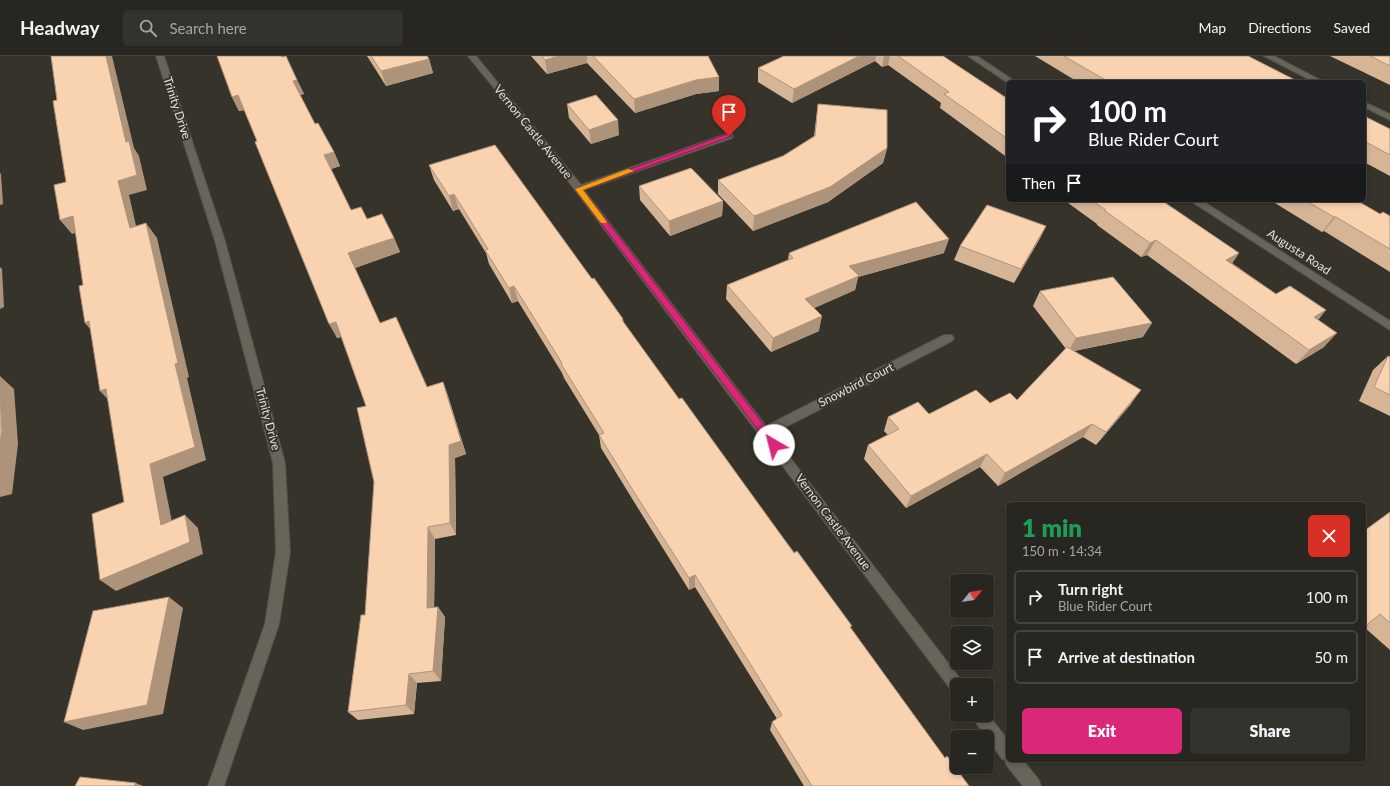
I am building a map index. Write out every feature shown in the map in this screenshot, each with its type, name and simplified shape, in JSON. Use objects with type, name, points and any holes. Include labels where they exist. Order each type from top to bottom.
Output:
[{"type":"street","name":"Trinity Drive","points":[[160,56],[220,241],[279,463],[283,552],[272,624],[216,786]]},
{"type":"street","name":"Vernon Castle Avenue","points":[[472,56],[578,189],[765,432],[951,678]]},
{"type":"street","points":[[972,56],[1009,80]]},
{"type":"street","points":[[1268,56],[1316,80]]},
{"type":"street","points":[[1366,105],[1390,118]]},
{"type":"street","points":[[578,189],[729,136]]},
{"type":"street","name":"Augusta Road","points":[[1197,202],[1390,326]]},
{"type":"street","name":"Snowbird Court","points":[[765,432],[948,338]]},
{"type":"street","points":[[984,722],[1006,750]]},
{"type":"street","points":[[1015,762],[1033,786]]},
{"type":"building","points":[[51,56],[106,56],[126,142],[129,141],[137,175],[118,181],[130,228],[146,223],[178,363],[175,364],[195,447],[150,464],[161,525],[185,515],[190,542],[100,580],[92,514],[124,502],[106,389],[100,391],[89,321],[85,323],[79,286],[83,285],[73,216],[60,220],[54,185],[66,182],[53,101],[57,100]]},
{"type":"building","points":[[217,56],[286,56],[297,80],[293,81],[315,124],[318,123],[334,152],[324,155],[351,210],[361,207],[367,219],[382,214],[394,238],[348,253],[380,323],[396,317],[427,387],[443,382],[461,441],[449,445],[450,523],[428,527],[427,608],[438,607],[433,671],[409,674],[406,705],[348,712],[361,615],[365,615],[374,482],[357,408],[366,406],[336,322],[329,324],[255,142],[257,141],[238,95],[232,97]]},
{"type":"building","points":[[371,56],[427,56],[429,59],[381,71]]},
{"type":"building","points":[[542,56],[559,56],[545,60]]},
{"type":"building","points":[[593,56],[708,56],[719,77],[696,80],[634,99]]},
{"type":"building","points":[[784,56],[859,56],[794,89],[758,68]]},
{"type":"building","points":[[898,56],[943,56],[1006,98],[1006,138],[944,94],[949,92]]},
{"type":"building","points":[[1064,56],[1248,56],[1295,80],[1106,80]]},
{"type":"building","points":[[1370,56],[1390,56],[1390,66]]},
{"type":"building","points":[[596,95],[618,120],[589,130],[567,104]]},
{"type":"building","points":[[818,104],[887,110],[887,148],[830,187],[754,216],[718,180],[783,156],[815,136]]},
{"type":"building","points":[[1366,117],[1390,129],[1390,155],[1366,142]]},
{"type":"building","points":[[495,145],[592,279],[594,278],[623,319],[622,320],[679,399],[682,398],[794,553],[797,551],[945,758],[947,756],[950,760],[950,774],[960,774],[969,786],[812,786],[772,722],[782,715],[695,575],[689,578],[634,492],[599,435],[604,433],[514,286],[509,288],[485,250],[488,249],[454,194],[449,196],[429,165]]},
{"type":"building","points":[[691,168],[723,201],[669,221],[639,186]]},
{"type":"building","points":[[916,202],[949,239],[849,266],[859,276],[805,299],[822,316],[773,338],[727,285],[793,258],[789,253]]},
{"type":"building","points":[[1094,202],[1164,202],[1239,253],[1226,260],[1276,294],[1290,286],[1326,310],[1314,317],[1337,333],[1309,350],[1156,240],[1150,243],[1105,211],[1106,210]]},
{"type":"building","points":[[1308,202],[1359,202],[1380,214],[1383,212],[1390,216],[1390,249],[1336,217]]},
{"type":"building","points":[[987,205],[1046,226],[1021,269],[960,246]]},
{"type":"building","points":[[1113,277],[1152,323],[1076,338],[1040,291]]},
{"type":"building","points":[[1067,347],[1141,390],[1106,432],[1092,424],[1005,473],[987,454],[911,496],[868,445],[899,429],[888,417],[918,402],[929,414],[976,390],[990,403],[1010,393],[1017,400]]},
{"type":"building","points":[[1388,356],[1390,357],[1390,395],[1374,387]]},
{"type":"building","points":[[0,394],[2,431],[0,443]]},
{"type":"building","points":[[1390,512],[1390,623],[1380,614],[1366,625],[1366,530]]},
{"type":"building","points":[[169,597],[147,705],[64,722],[93,611]]},
{"type":"building","points":[[80,777],[136,783],[134,786],[75,786]]},
{"type":"slow traffic","points":[[604,222],[578,189],[630,171]]},
{"type":"route","points":[[729,136],[578,189],[774,445]]}]
